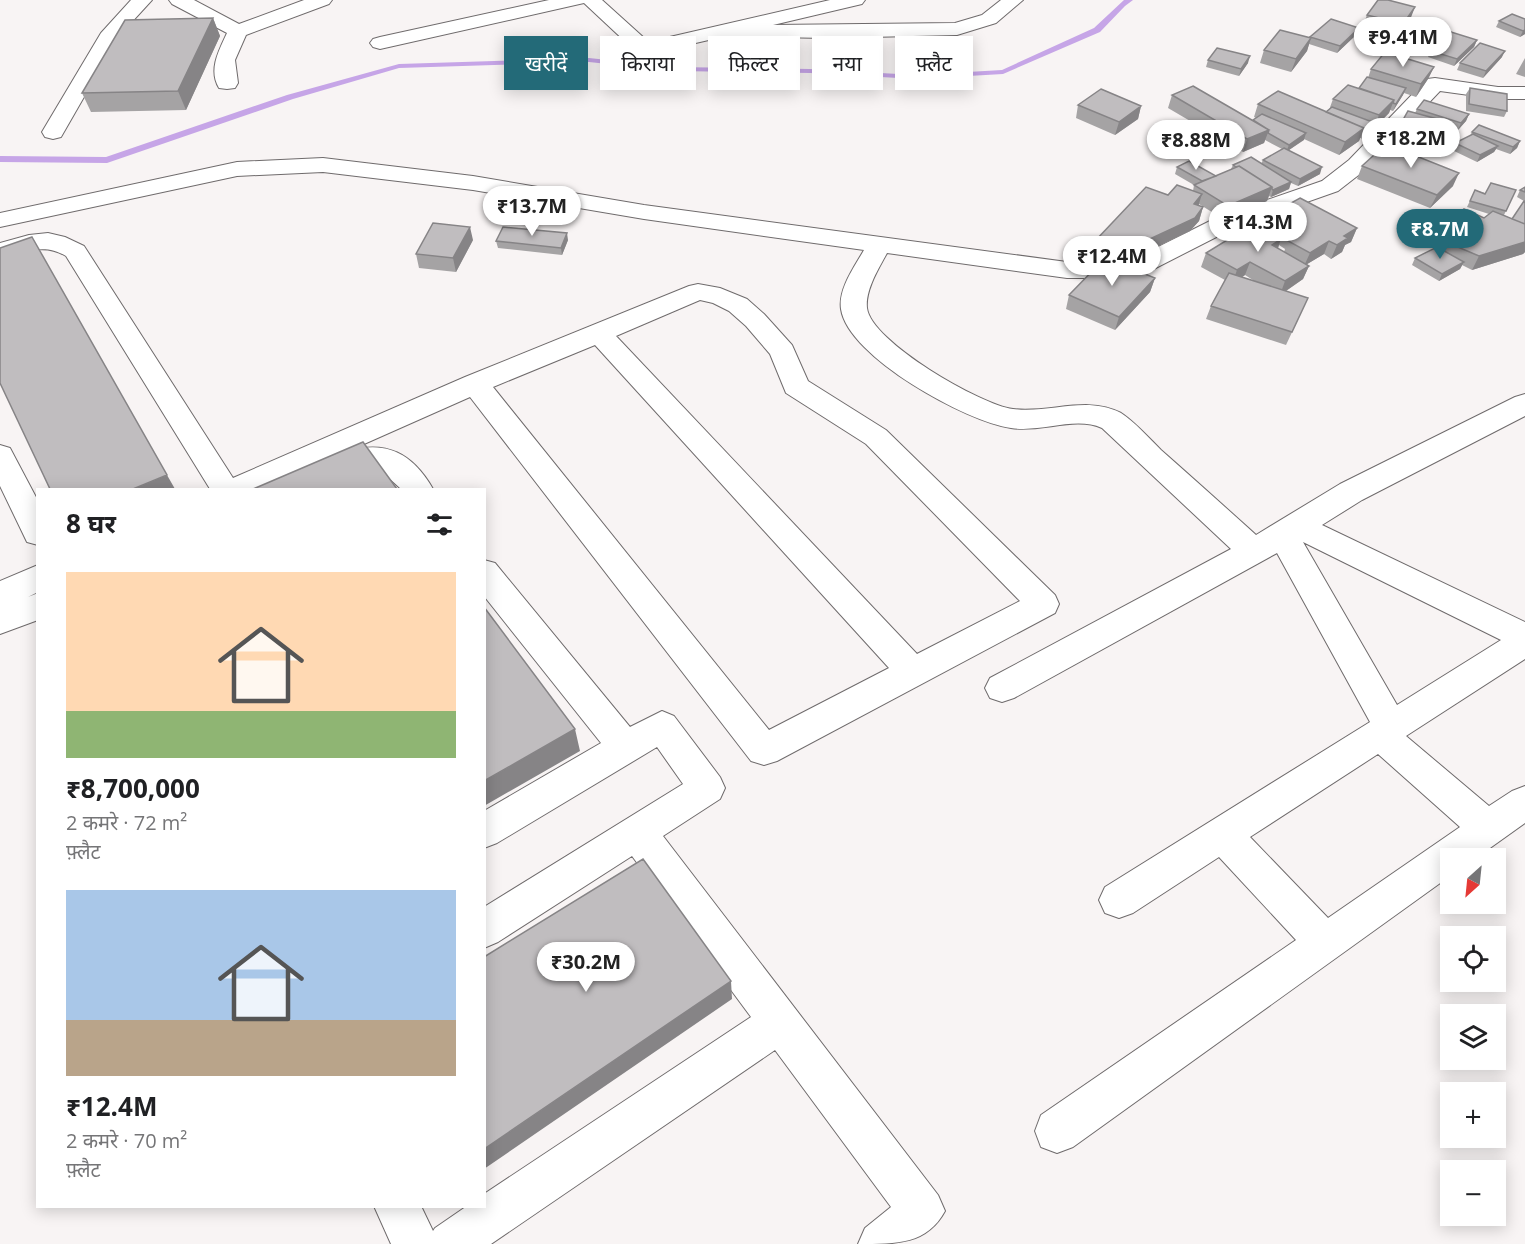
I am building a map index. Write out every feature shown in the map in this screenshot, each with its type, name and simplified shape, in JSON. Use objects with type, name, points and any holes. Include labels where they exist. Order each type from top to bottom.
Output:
[{"type":"street","points":[[53,132],[111,33],[142,0]]},
{"type":"street","points":[[179,0],[238,31]]},
{"type":"street","points":[[227,83],[225,60],[238,31],[322,0]]},
{"type":"street","points":[[380,43],[576,0]]},
{"type":"street","points":[[591,0],[637,42],[661,45],[725,30],[804,5],[855,0]]},
{"type":"street","points":[[725,30],[836,32],[957,29],[989,19],[1013,0]]},
{"type":"street","points":[[0,220],[237,169],[323,165],[473,183],[644,212],[1067,270],[1133,270],[1227,222],[1330,186],[1358,165],[1435,84],[1498,93],[1525,93]]},
{"type":"street","points":[[0,251],[34,240],[51,239],[75,251],[224,488]]},
{"type":"street","points":[[879,244],[857,292],[854,308],[863,330],[884,351],[926,378],[989,413],[1027,420],[1088,414],[1105,417],[1120,428],[1253,551]]},
{"type":"street","points":[[237,488],[475,384],[698,292],[720,296],[738,305],[755,320],[783,351],[796,386],[876,437],[1043,604],[764,750],[475,384]]},
{"type":"street","points":[[598,332],[913,672]]},
{"type":"street","points":[[1002,688],[1290,531],[1351,492],[1524,407]]},
{"type":"street","points":[[291,488],[370,454],[384,457],[402,469],[417,488]]},
{"type":"street","points":[[0,455],[36,530]]},
{"type":"street","points":[[1290,531],[1523,646]]},
{"type":"street","points":[[1290,531],[1386,731],[1488,828]]},
{"type":"street","points":[[486,574],[626,747]]},
{"type":"street","points":[[0,596],[36,578]]},
{"type":"street","points":[[0,621],[36,607]]},
{"type":"street","points":[[1119,900],[1523,646]]},
{"type":"street","points":[[486,830],[662,726],[707,788],[486,928]]},
{"type":"street","points":[[1057,1131],[1525,802]]},
{"type":"street","points":[[637,832],[922,1211],[881,1244]]},
{"type":"street","points":[[1223,835],[1325,943]]},
{"type":"street","points":[[451,1244],[780,1022]]},
{"type":"street","points":[[398,1208],[415,1244]]},
{"type":"building","points":[[1378,0],[1388,0],[1415,7],[1403,24],[1367,15]]},
{"type":"building","points":[[1512,14],[1525,19],[1525,30],[1499,21]]},
{"type":"building","points":[[213,18],[178,91],[82,93],[125,20]]},
{"type":"building","points":[[1331,19],[1359,28],[1340,46],[1310,37]]},
{"type":"building","points":[[1420,22],[1445,30],[1427,49],[1401,41]]},
{"type":"building","points":[[1280,30],[1311,38],[1296,59],[1264,50]]},
{"type":"building","points":[[1451,32],[1477,40],[1457,59],[1431,51]]},
{"type":"building","points":[[1480,43],[1505,51],[1486,71],[1460,63]]},
{"type":"building","points":[[1217,48],[1250,56],[1241,69],[1208,60]]},
{"type":"building","points":[[1385,52],[1434,67],[1421,84],[1371,69]]},
{"type":"building","points":[[1367,77],[1406,88],[1396,104],[1393,103],[1394,100],[1359,88]]},
{"type":"building","points":[[1348,85],[1394,100],[1379,115],[1333,99]]},
{"type":"building","points":[[1193,86],[1269,130],[1247,139],[1172,95]]},
{"type":"building","points":[[1470,88],[1507,94],[1507,111],[1469,104]]},
{"type":"building","points":[[1101,89],[1141,106],[1119,122],[1078,105]]},
{"type":"building","points":[[1278,91],[1364,128],[1345,142],[1258,104]]},
{"type":"building","points":[[1424,100],[1469,114],[1461,123],[1417,109]]},
{"type":"building","points":[[1332,107],[1378,124],[1369,133],[1363,131],[1364,128],[1326,112]]},
{"type":"building","points":[[1408,111],[1441,120],[1434,133],[1430,132],[1424,142],[1402,136],[1407,129],[1399,127]]},
{"type":"building","points":[[1262,114],[1306,133],[1289,145],[1268,133],[1269,130],[1253,120]]},
{"type":"building","points":[[1479,125],[1520,141],[1513,147],[1472,132]]},
{"type":"building","points":[[1473,134],[1498,146],[1480,155],[1455,143]]},
{"type":"building","points":[[1386,144],[1459,173],[1437,195],[1362,166]]},
{"type":"building","points":[[1284,148],[1322,167],[1300,179],[1263,160]]},
{"type":"building","points":[[1251,157],[1291,182],[1273,190],[1272,187],[1239,166],[1233,165]]},
{"type":"building","points":[[1189,161],[1216,176],[1202,181],[1177,167]]},
{"type":"building","points":[[1239,166],[1272,187],[1228,206],[1194,185]]},
{"type":"building","points":[[1491,183],[1516,190],[1506,211],[1470,201],[1475,190],[1485,194]]},
{"type":"building","points":[[1177,185],[1202,194],[1194,204],[1203,207],[1195,218],[1124,251],[1096,240],[1146,187],[1168,195]]},
{"type":"building","points":[[1300,198],[1357,228],[1344,236],[1348,238],[1337,245],[1329,241],[1310,253],[1288,241],[1295,237],[1262,219]]},
{"type":"building","points":[[1525,201],[1525,224],[1512,219]]},
{"type":"building","points":[[1464,209],[1484,218],[1493,211],[1525,224],[1525,242],[1479,256],[1453,245],[1458,240],[1438,231]]},
{"type":"building","points":[[433,223],[470,227],[453,258],[416,254]]},
{"type":"building","points":[[1253,224],[1281,239],[1272,245],[1309,266],[1285,281],[1250,262],[1237,270],[1206,253]]},
{"type":"building","points":[[503,227],[567,233],[561,248],[496,241]]},
{"type":"building","points":[[32,237],[167,475],[135,488],[50,488],[0,383],[0,248]]},
{"type":"building","points":[[1437,247],[1464,262],[1442,274],[1415,258]]},
{"type":"building","points":[[1105,258],[1155,278],[1119,317],[1069,295]]},
{"type":"building","points":[[1229,273],[1308,298],[1292,332],[1211,306]]},
{"type":"building","points":[[363,442],[396,488],[255,488]]},
{"type":"building","points":[[486,610],[575,729],[486,780]]},
{"type":"building","points":[[643,859],[731,981],[486,1148],[486,956]]},
{"type":"waterway","points":[[0,159],[107,160],[290,97],[399,66],[589,60],[673,69],[810,71],[916,77],[1003,72],[1097,30],[1122,4],[1129,0]]}]
